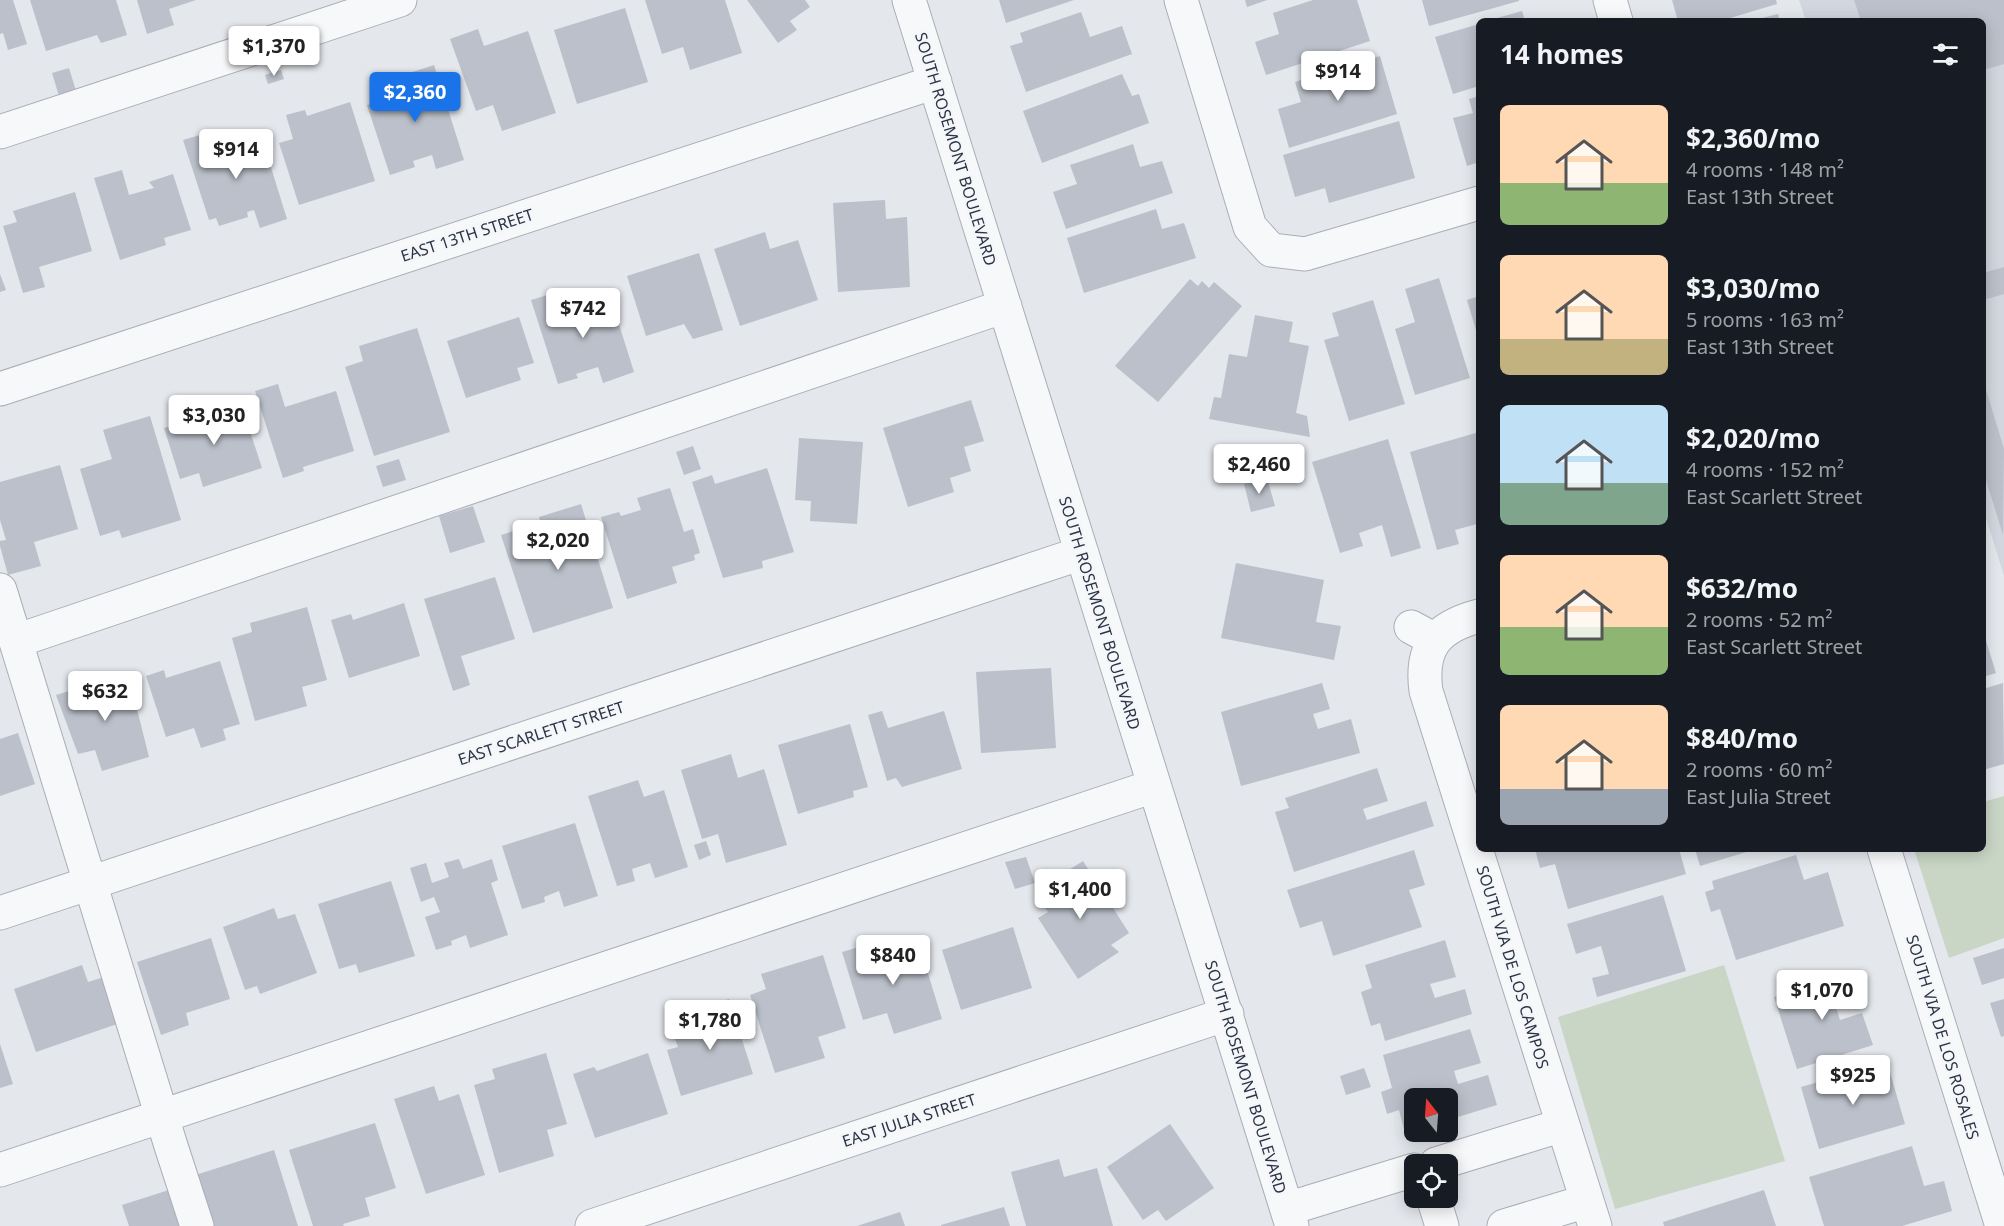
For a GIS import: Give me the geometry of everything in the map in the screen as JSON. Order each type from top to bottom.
[{"type":"street","points":[[0,132],[400,0]]},
{"type":"street","name":"SOUTH ROSEMONT BOULEVARD","points":[[909,0],[1289,1218]]},
{"type":"street","points":[[1181,0],[1250,227],[1271,250],[1305,254],[1476,204]]},
{"type":"street","points":[[1610,0],[1615,18]]},
{"type":"street","name":"EAST 13TH STREET","points":[[0,389],[934,82]]},
{"type":"street","points":[[16,641],[1005,306]]},
{"type":"street","name":"EAST SCARLETT STREET","points":[[0,913],[1082,554]]},
{"type":"street","points":[[0,590],[197,1226]]},
{"type":"street","name":"SOUTH VIA DE LOS CAMPOS","points":[[1476,617],[1423,634],[1426,691],[1476,849]]},
{"type":"street","points":[[0,1170],[1154,786]]},
{"type":"street","name":"SOUTH VIA DE LOS CAMPOS","points":[[1477,852],[1591,1213]]},
{"type":"street","name":"SOUTH VIA DE LOS ROSALES","points":[[1885,852],[2002,1226]]},
{"type":"street","name":"EAST JULIA STREET","points":[[592,1226],[1227,1014]]},
{"type":"street","points":[[1458,1157],[1563,1125]]},
{"type":"street","points":[[1289,1218],[1404,1174]]},
{"type":"street","points":[[1436,1208],[1442,1226]]},
{"type":"street","points":[[1504,1226],[1591,1213]]},
{"type":"shaded area","points":[[1799,0],[2004,0],[2004,576],[1986,518],[1986,18],[1805,18]]},
{"type":"green space","points":[[2004,796],[2004,938],[1949,958],[1915,852],[1986,852],[1986,801]]},
{"type":"green space","points":[[1724,965],[1785,1161],[1615,1209],[1558,1017]]},
{"type":"building","points":[[0,0],[13,0],[27,44],[8,50],[3,33],[0,34]]},
{"type":"building","points":[[30,0],[116,0],[127,35],[101,43],[97,35],[46,51]]},
{"type":"building","points":[[137,0],[196,0],[169,9],[174,25],[147,34]]},
{"type":"building","points":[[645,0],[725,0],[742,53],[690,70],[683,47],[662,54]]},
{"type":"building","points":[[747,0],[805,0],[810,7],[790,21],[797,30],[778,43]]},
{"type":"building","points":[[999,0],[1074,0],[1006,23]]},
{"type":"building","points":[[1245,0],[1267,0],[1247,7]]},
{"type":"building","points":[[1313,0],[1357,0],[1370,41],[1266,75],[1255,42],[1279,34],[1273,13]]},
{"type":"building","points":[[1422,0],[1519,0],[1519,1],[1429,26]]},
{"type":"building","points":[[1672,0],[1776,0],[1777,4],[1730,18],[1677,18]]},
{"type":"building","points":[[1854,0],[2004,0],[2004,64],[1986,69],[1986,18],[1860,18]]},
{"type":"building","points":[[625,8],[648,82],[577,104],[554,30]]},
{"type":"building","points":[[1522,11],[1524,18],[1497,18]]},
{"type":"building","points":[[1081,12],[1090,37],[1122,26],[1132,54],[1026,92],[1010,46],[1023,42],[1020,33]]},
{"type":"building","points":[[1778,14],[1779,18],[1762,18]]},
{"type":"building","points":[[1476,25],[1476,87],[1453,94],[1435,37]]},
{"type":"building","points":[[478,29],[484,46],[528,31],[556,113],[502,131],[493,105],[476,111],[450,39]]},
{"type":"building","points":[[1380,56],[1397,114],[1289,148],[1278,109],[1301,102],[1295,82]]},
{"type":"building","points":[[434,65],[464,160],[436,169],[432,155],[413,161],[415,167],[390,175],[367,105],[391,98],[385,81]]},
{"type":"building","points":[[69,68],[76,91],[59,96],[52,73]]},
{"type":"building","points":[[281,70],[284,79],[268,84],[265,75]]},
{"type":"building","points":[[1122,74],[1132,96],[1139,94],[1149,123],[1042,163],[1023,111]]},
{"type":"building","points":[[1476,97],[1476,163],[1467,166],[1453,118],[1473,113],[1469,99]]},
{"type":"building","points":[[350,102],[375,181],[299,205],[279,143],[293,139],[286,115],[305,110],[307,116]]},
{"type":"building","points":[[1399,121],[1415,178],[1329,203],[1325,188],[1295,197],[1283,155]]},
{"type":"building","points":[[210,132],[218,157],[232,152],[229,142],[260,132],[287,219],[260,228],[254,210],[247,212],[248,217],[219,226],[216,218],[209,220],[183,140]]},
{"type":"building","points":[[1133,144],[1140,167],[1162,161],[1173,193],[1066,229],[1053,192],[1077,184],[1070,165]]},
{"type":"building","points":[[122,170],[129,195],[154,188],[149,182],[173,174],[191,230],[164,238],[166,245],[120,260],[94,178]]},
{"type":"building","points":[[75,192],[92,251],[39,267],[45,287],[23,293],[3,226],[17,222],[13,211]]},
{"type":"building","points":[[885,200],[886,219],[907,217],[910,287],[838,292],[833,203]]},
{"type":"building","points":[[1156,209],[1162,229],[1184,223],[1196,258],[1084,293],[1067,238]]},
{"type":"building","points":[[765,232],[770,249],[798,240],[818,300],[740,326],[714,249]]},
{"type":"building","points":[[699,253],[723,330],[693,339],[684,324],[646,336],[627,276]]},
{"type":"building","points":[[2004,267],[2004,294],[1986,299],[1986,272]]},
{"type":"building","points":[[0,274],[6,290],[0,292]]},
{"type":"building","points":[[1439,278],[1470,378],[1415,395],[1395,329],[1415,322],[1405,289]]},
{"type":"building","points":[[1190,279],[1198,286],[1202,281],[1209,288],[1214,282],[1242,306],[1158,402],[1115,366]]},
{"type":"building","points":[[551,294],[556,313],[610,296],[634,372],[603,383],[598,367],[576,374],[578,378],[558,384],[531,300]]},
{"type":"building","points":[[1476,297],[1476,330],[1467,300]]},
{"type":"building","points":[[1373,300],[1405,404],[1349,421],[1324,340],[1339,336],[1332,313]]},
{"type":"building","points":[[1255,315],[1293,322],[1289,342],[1309,346],[1296,413],[1307,416],[1310,437],[1209,419],[1214,397],[1221,398],[1229,354],[1247,357]]},
{"type":"building","points":[[519,317],[534,363],[517,368],[521,380],[466,398],[447,341]]},
{"type":"building","points":[[417,328],[450,432],[374,456],[345,367],[363,361],[359,346]]},
{"type":"building","points":[[278,384],[285,407],[336,391],[354,451],[303,467],[304,471],[283,478],[255,391]]},
{"type":"building","points":[[1986,390],[2004,449],[2003,535],[1986,480]]},
{"type":"building","points":[[971,400],[984,441],[964,447],[971,471],[950,478],[954,492],[908,507],[883,428]]},
{"type":"building","points":[[241,404],[262,468],[203,487],[199,473],[180,479],[164,428]]},
{"type":"building","points":[[150,416],[181,520],[122,538],[119,530],[100,536],[80,469],[112,459],[103,430]]},
{"type":"building","points":[[1476,433],[1476,524],[1455,530],[1459,544],[1437,550],[1410,452]]},
{"type":"building","points":[[799,438],[863,442],[857,524],[810,521],[811,501],[795,500]]},
{"type":"building","points":[[1388,439],[1421,548],[1391,557],[1382,525],[1359,533],[1363,546],[1340,553],[1312,462]]},
{"type":"building","points":[[693,446],[701,469],[684,475],[676,452]]},
{"type":"building","points":[[399,459],[406,480],[383,487],[376,466]]},
{"type":"building","points":[[60,465],[78,529],[34,542],[41,566],[8,575],[0,546],[0,541],[6,540],[0,520],[0,482]]},
{"type":"building","points":[[767,468],[794,552],[762,561],[763,568],[723,578],[692,482],[712,475],[715,484]]},
{"type":"building","points":[[1267,478],[1275,506],[1251,512],[1244,484]]},
{"type":"building","points":[[670,488],[684,532],[693,529],[700,553],[694,555],[695,560],[672,567],[677,583],[627,599],[601,517],[619,512],[621,516],[641,510],[637,498]]},
{"type":"building","points":[[581,504],[613,608],[533,633],[501,535],[524,528],[529,544],[546,539],[539,517]]},
{"type":"building","points":[[473,506],[485,542],[450,553],[439,516]]},
{"type":"building","points":[[1236,563],[1324,580],[1316,622],[1341,626],[1334,660],[1221,638]]},
{"type":"building","points":[[495,577],[515,639],[461,656],[470,685],[453,691],[424,599]]},
{"type":"building","points":[[404,603],[420,656],[349,678],[331,620],[351,614],[353,620]]},
{"type":"building","points":[[307,607],[327,680],[302,687],[307,706],[255,721],[232,638],[252,632],[250,623]]},
{"type":"building","points":[[1986,641],[1996,673],[1986,676]]},
{"type":"building","points":[[220,661],[240,724],[223,729],[226,740],[201,748],[194,728],[166,737],[146,676],[164,670],[166,678]]},
{"type":"building","points":[[1051,668],[1056,748],[981,753],[976,672]]},
{"type":"building","points":[[128,673],[149,757],[102,771],[95,750],[78,754],[56,695]]},
{"type":"building","points":[[1322,683],[1330,709],[1313,714],[1318,729],[1351,719],[1360,753],[1241,786],[1221,712]]},
{"type":"building","points":[[2003,683],[2004,764],[1986,769],[1986,688]]},
{"type":"building","points":[[882,711],[888,728],[944,711],[962,769],[902,787],[896,778],[887,781],[868,715]]},
{"type":"building","points":[[850,724],[868,787],[853,791],[854,797],[798,814],[778,745]]},
{"type":"building","points":[[18,733],[35,784],[0,796],[0,739]]},
{"type":"building","points":[[731,754],[738,778],[764,769],[787,845],[726,863],[718,834],[702,839],[681,770]]},
{"type":"building","points":[[1377,768],[1388,801],[1363,809],[1367,820],[1426,801],[1434,826],[1294,872],[1275,812],[1289,808],[1285,798]]},
{"type":"building","points":[[638,780],[644,797],[664,790],[688,867],[655,878],[650,863],[632,869],[635,881],[617,886],[588,796]]},
{"type":"building","points":[[575,823],[598,896],[564,907],[559,891],[544,897],[545,902],[522,909],[502,846]]},
{"type":"building","points":[[706,841],[711,855],[699,860],[694,845]]},
{"type":"building","points":[[1414,850],[1425,885],[1409,890],[1422,927],[1333,956],[1322,921],[1300,928],[1287,890]]},
{"type":"building","points":[[1536,852],[1680,852],[1686,874],[1568,909],[1555,864],[1540,868]]},
{"type":"building","points":[[1696,852],[1746,852],[1700,866]]},
{"type":"building","points":[[1796,855],[1804,880],[1828,872],[1844,926],[1736,960],[1720,909],[1711,912],[1705,892],[1714,889],[1712,881]]},
{"type":"building","points":[[1026,857],[1035,883],[1015,889],[1005,862]]},
{"type":"building","points":[[459,859],[463,869],[492,859],[498,880],[491,883],[508,935],[470,948],[466,935],[451,941],[452,945],[436,950],[425,917],[440,912],[434,897],[421,902],[410,868],[426,863],[432,883],[449,877],[444,863]]},
{"type":"building","points":[[1083,861],[1129,933],[1111,945],[1119,952],[1078,979],[1038,918],[1048,912],[1034,892]]},
{"type":"building","points":[[391,881],[415,956],[359,973],[356,964],[339,969],[318,904]]},
{"type":"building","points":[[1663,895],[1686,971],[1597,997],[1592,978],[1609,974],[1601,946],[1576,954],[1567,924]]},
{"type":"building","points":[[274,908],[278,919],[295,914],[317,973],[260,994],[257,986],[245,990],[223,927]]},
{"type":"building","points":[[1013,927],[1032,988],[961,1010],[942,950]]},
{"type":"building","points":[[211,938],[230,999],[186,1013],[189,1025],[161,1035],[137,962]]},
{"type":"building","points":[[1445,940],[1456,977],[1430,984],[1435,998],[1465,989],[1472,1014],[1385,1041],[1380,1023],[1371,1026],[1361,992],[1372,988],[1365,965]]},
{"type":"building","points":[[879,941],[884,958],[898,954],[896,948],[918,941],[942,1019],[894,1034],[887,1013],[863,1020],[842,952]]},
{"type":"building","points":[[2004,948],[2004,978],[1982,985],[1973,958]]},
{"type":"building","points":[[823,955],[846,1028],[818,1037],[825,1058],[775,1073],[750,995],[766,989],[761,974]]},
{"type":"building","points":[[82,965],[88,982],[104,977],[120,1023],[36,1052],[14,989]]},
{"type":"building","points":[[1856,971],[1862,992],[1834,1001],[1840,1020],[1862,1013],[1873,1045],[1797,1069],[1774,997]]},
{"type":"building","points":[[729,999],[753,1074],[681,1096],[667,1050],[678,1047],[674,1036],[703,1027],[697,1009]]},
{"type":"building","points":[[2004,999],[2004,1036],[2001,1037],[1990,1003]]},
{"type":"building","points":[[1470,1029],[1481,1063],[1454,1071],[1458,1084],[1488,1075],[1497,1105],[1458,1117],[1458,1088],[1404,1088],[1404,1129],[1399,1110],[1387,1114],[1381,1092],[1392,1088],[1383,1055]]},
{"type":"building","points":[[0,1044],[13,1084],[0,1088]]},
{"type":"building","points":[[546,1053],[567,1124],[547,1130],[554,1156],[499,1173],[474,1085],[495,1079],[492,1069]]},
{"type":"building","points":[[648,1053],[668,1114],[595,1138],[573,1074],[594,1067],[597,1071]]},
{"type":"building","points":[[1887,1062],[1905,1124],[1819,1149],[1801,1087]]},
{"type":"building","points":[[1364,1068],[1371,1087],[1346,1095],[1340,1076]]},
{"type":"building","points":[[434,1086],[439,1101],[459,1094],[485,1175],[426,1194],[394,1099]]},
{"type":"building","points":[[375,1123],[396,1188],[365,1198],[370,1216],[343,1224],[344,1226],[313,1226],[289,1150]]},
{"type":"building","points":[[1170,1124],[1214,1188],[1166,1221],[1158,1210],[1143,1220],[1107,1167]]},
{"type":"building","points":[[1912,1146],[1924,1186],[1944,1181],[1952,1211],[1902,1226],[1824,1226],[1809,1177]]},
{"type":"building","points":[[274,1150],[298,1226],[201,1226],[186,1178]]},
{"type":"building","points":[[1059,1159],[1064,1177],[1097,1168],[1113,1226],[1026,1226],[1011,1172]]},
{"type":"building","points":[[172,1189],[184,1226],[129,1226],[122,1205]]},
{"type":"building","points":[[1764,1190],[1776,1226],[1664,1226],[1663,1222]]},
{"type":"building","points":[[1004,1207],[1010,1226],[941,1226],[941,1225]]},
{"type":"building","points":[[900,1212],[905,1226],[857,1226]]}]
